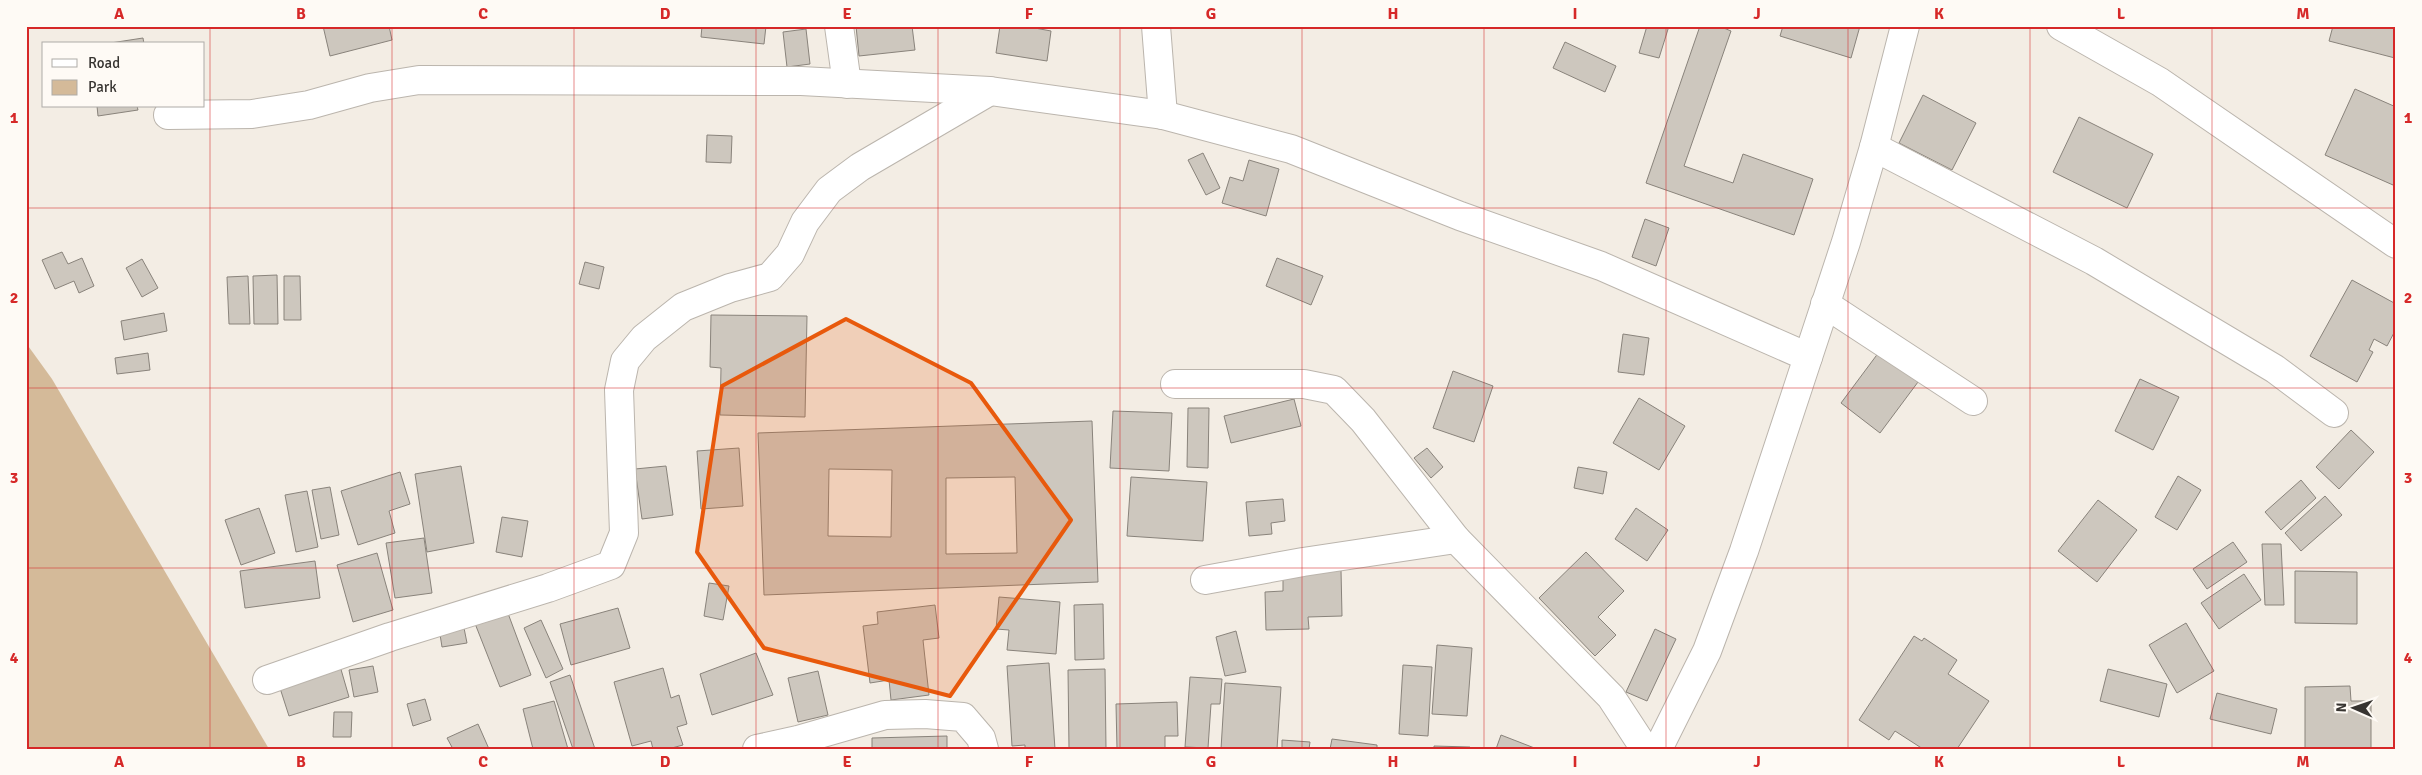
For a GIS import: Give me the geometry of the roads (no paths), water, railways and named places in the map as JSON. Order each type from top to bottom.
[{"type":"street","points":[[839,26],[848,84]]},
{"type":"street","points":[[1156,26],[1163,115]]},
{"type":"street","points":[[1658,749],[1708,651],[1744,551],[1874,147],[1905,26]]},
{"type":"street","points":[[2061,26],[2160,82],[2396,244]]},
{"type":"street","points":[[168,115],[252,114],[309,105],[370,88],[419,80],[801,81],[990,91],[1163,115],[1291,149],[1460,216],[1602,266],[1808,357]]},
{"type":"street","points":[[267,680],[390,637],[548,588],[611,566],[624,533],[619,390],[625,361],[644,338],[683,307],[730,288],[770,277],[790,254],[805,222],[829,190],[860,167],[990,91]]},
{"type":"street","points":[[1874,147],[2094,261],[2275,369],[2334,413]]},
{"type":"street","points":[[1825,304],[1974,401]]},
{"type":"street","points":[[1175,384],[1304,384],[1334,390],[1363,420],[1456,539],[1611,697],[1645,749]]},
{"type":"street","points":[[1205,580],[1303,562],[1456,539]]},
{"type":"street","points":[[757,749],[798,740],[885,715],[925,714],[963,717],[981,738],[984,749]]}]
